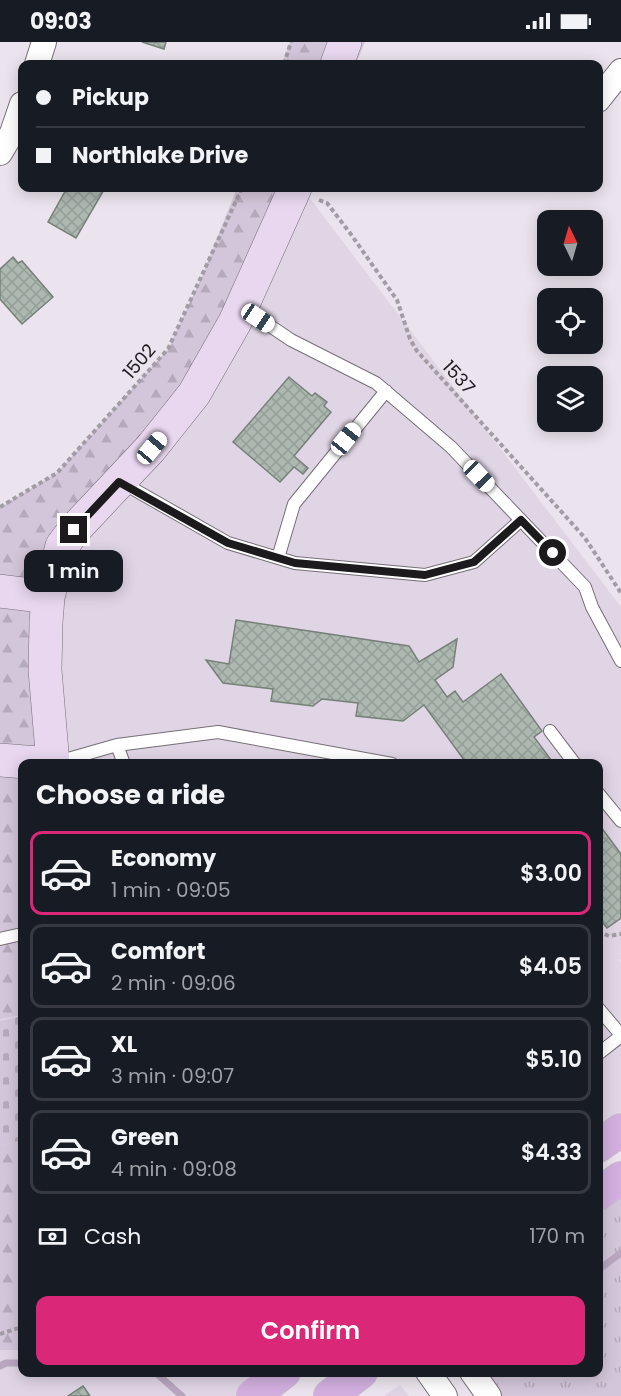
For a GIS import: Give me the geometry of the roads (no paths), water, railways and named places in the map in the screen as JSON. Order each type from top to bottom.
[{"type":"main road","points":[[603,1143],[621,1130]]},
{"type":"main road","points":[[603,1191],[621,1178]]},
{"type":"main road","points":[[253,1396],[278,1377]]},
{"type":"main road","points":[[330,1396],[355,1377]]},
{"type":"street","points":[[37,60],[44,42]]},
{"type":"street","points":[[338,60],[345,42]]},
{"type":"street","points":[[603,94],[621,71]]},
{"type":"street","points":[[0,153],[12,133],[18,116]]},
{"type":"street","points":[[52,759],[45,670],[48,597],[62,546],[74,530],[152,448],[194,394],[242,307],[293,192]]},
{"type":"street","points":[[0,591],[48,597]]},
{"type":"street","points":[[0,760],[18,761]]},
{"type":"street","points":[[432,1377],[445,1396]]},
{"type":"street","points":[[476,1377],[489,1396]]},
{"type":"lane","points":[[242,307],[291,340],[376,383],[451,447],[585,586],[592,608],[621,661]]},
{"type":"lane","points":[[278,558],[294,504],[386,391]]},
{"type":"lane","points":[[119,482],[228,543],[295,563],[425,575],[474,562],[521,520]]},
{"type":"lane","points":[[550,731],[571,759]]},
{"type":"lane","points":[[68,759],[117,744],[218,732],[365,759]]},
{"type":"lane","points":[[117,744],[122,759]]},
{"type":"lane","points":[[603,799],[621,821]]},
{"type":"lane","points":[[0,939],[18,935]]},
{"type":"lane","points":[[603,1014],[621,1036],[603,1050]]},
{"type":"waterway","points":[[603,1266],[621,1253]]},
{"type":"waterway","points":[[0,1366],[6,1363],[18,1363]]},
{"type":"waterway","points":[[161,1377],[182,1396]]}]
